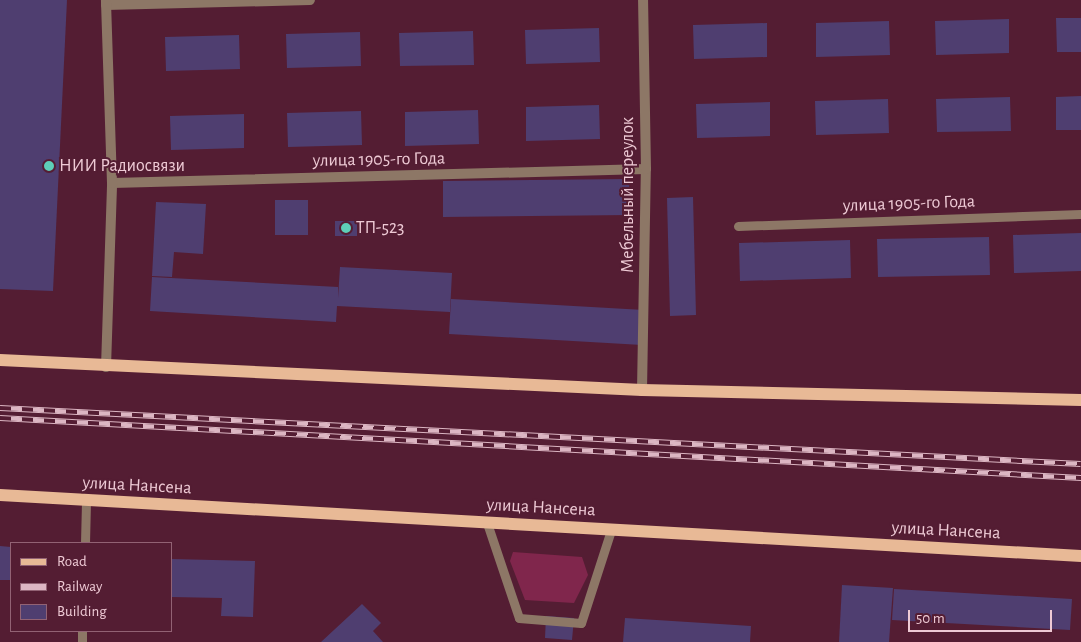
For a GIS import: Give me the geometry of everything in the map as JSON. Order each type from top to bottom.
[{"type":"main road","points":[[0,360],[106,367],[642,390],[1081,400]]},
{"type":"main road","name":"улица Нансена","points":[[0,494],[86,501],[1081,556]]},
{"type":"street","points":[[106,367],[112,182],[106,2],[310,0]]},
{"type":"street","name":"Мебельный переулок","points":[[642,390],[646,170],[643,0]]},
{"type":"street","name":"улица 1905-го Года","points":[[112,182],[646,170]]},
{"type":"lane","name":"улица 1905-го Года","points":[[738,226],[1081,214]]},
{"type":"lane","points":[[85,542],[86,501]]},
{"type":"lane","points":[[487,523],[519,618],[582,623],[611,530]]},
{"type":"shaded area","points":[[513,552],[582,557],[588,575],[574,603],[525,600],[510,561]]},
{"type":"building","points":[[0,0],[67,0],[53,291],[0,289]]},
{"type":"building","points":[[1056,18],[1081,18],[1081,52],[1057,52]]},
{"type":"building","points":[[1009,19],[1009,53],[936,55],[935,21]]},
{"type":"building","points":[[889,21],[890,55],[816,57],[816,23]]},
{"type":"building","points":[[767,23],[767,57],[694,59],[693,25]]},
{"type":"building","points":[[599,28],[600,62],[526,64],[525,30]]},
{"type":"building","points":[[473,31],[474,65],[400,66],[399,33]]},
{"type":"building","points":[[360,32],[361,66],[287,68],[286,34]]},
{"type":"building","points":[[239,35],[240,69],[166,71],[165,37]]},
{"type":"building","points":[[1081,96],[1081,130],[1056,130],[1056,97]]},
{"type":"building","points":[[1010,97],[1011,131],[937,132],[936,99]]},
{"type":"building","points":[[888,99],[889,133],[816,135],[815,101]]},
{"type":"building","points":[[770,102],[770,136],[697,138],[696,104]]},
{"type":"building","points":[[599,105],[600,139],[526,141],[526,107]]},
{"type":"building","points":[[478,110],[479,144],[405,146],[405,112]]},
{"type":"building","points":[[361,111],[362,145],[288,147],[287,113]]},
{"type":"building","points":[[244,114],[244,148],[171,150],[170,116]]},
{"type":"building","points":[[629,179],[630,215],[443,217],[443,181]]},
{"type":"building","points":[[693,197],[696,315],[670,316],[667,198]]},
{"type":"building","points":[[275,200],[308,200],[308,235],[275,235]]},
{"type":"building","points":[[156,202],[206,204],[203,254],[174,252],[172,277],[152,276]]},
{"type":"building","name":"ТП-523","points":[[335,221],[357,221],[357,236],[335,236]]},
{"type":"building","points":[[1081,233],[1081,271],[1014,273],[1013,235]]},
{"type":"building","points":[[989,237],[990,275],[878,277],[877,239]]},
{"type":"building","points":[[850,240],[851,278],[740,281],[739,243]]},
{"type":"building","points":[[340,267],[452,273],[450,312],[337,306],[336,322],[150,311],[152,277],[338,287],[338,298]]},
{"type":"building","points":[[451,299],[644,310],[642,345],[449,334]]},
{"type":"building","points":[[0,546],[10,547],[10,580],[0,580]]},
{"type":"building","points":[[172,559],[255,561],[253,617],[221,616],[222,598],[172,597]]},
{"type":"building","points":[[842,585],[893,588],[889,642],[839,642]]},
{"type":"building","points":[[894,589],[1072,599],[1070,630],[892,620]]},
{"type":"building","points":[[362,604],[381,623],[373,631],[383,642],[321,642]]},
{"type":"building","points":[[546,616],[574,618],[572,640],[545,638]]},
{"type":"building","points":[[625,618],[751,626],[750,642],[623,642]]},
{"type":"railway","points":[[0,408],[1081,464]]},
{"type":"railway","points":[[0,418],[1081,478]]},
{"type":"place","name":"НИИ Радиосвязи","points":[[49,166]]},
{"type":"place","name":"ТП-523","points":[[346,228]]}]
